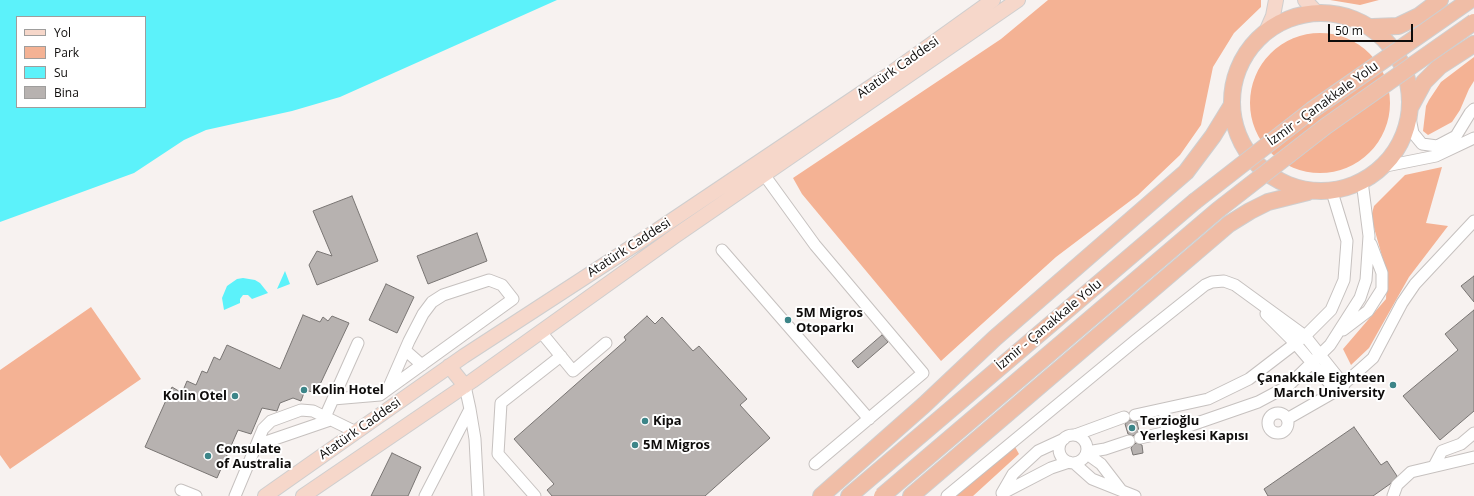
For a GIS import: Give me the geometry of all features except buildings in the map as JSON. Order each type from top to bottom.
[{"type":"highway","points":[[1373,27],[1398,26],[1419,16],[1440,0]]},
{"type":"highway","name":"İzmir - Çanakkale Yolu","points":[[849,496],[1194,202],[1312,110],[1470,0]]},
{"type":"highway","points":[[1309,192],[1290,186],[1267,173],[1248,154],[1236,131],[1232,105],[1235,77],[1247,52],[1266,32],[1290,19],[1317,13],[1335,14],[1355,19],[1373,27],[1396,53],[1408,78],[1410,112]]},
{"type":"highway","name":"İzmir - Çanakkale Yolu","points":[[882,496],[1218,210],[1326,126],[1474,22]]},
{"type":"highway","points":[[911,496],[1229,224],[1268,202],[1309,192],[1332,192],[1347,188],[1362,181],[1386,166],[1403,139],[1410,112],[1424,82],[1440,66],[1474,44]]},
{"type":"highway","points":[[821,496],[924,405],[995,338],[1186,172],[1213,136],[1232,105]]},
{"type":"main road","name":"Atatürk Caddesi","points":[[265,496],[449,366],[887,76],[993,0]]},
{"type":"main road","name":"Atatürk Caddesi","points":[[304,496],[465,386],[675,236],[765,176],[1018,0]]},
{"type":"main road","points":[[1266,32],[1273,16],[1276,0]]},
{"type":"main road","points":[[1305,0],[1317,13]]},
{"type":"main road","points":[[756,164],[765,176]]},
{"type":"main road","points":[[449,366],[465,386]]},
{"type":"main road","points":[[356,432],[372,449]]},
{"type":"street","points":[[1410,112],[1413,133],[1422,144],[1437,146],[1456,136],[1474,109]]},
{"type":"street","points":[[1386,166],[1436,156],[1474,138]]},
{"type":"street","points":[[765,176],[815,245],[923,373],[815,464]]},
{"type":"street","points":[[1087,453],[1167,432],[1258,402],[1288,386],[1316,360],[1338,334],[1360,298],[1366,280],[1369,239],[1362,181]]},
{"type":"street","points":[[1001,495],[1013,474],[1038,451],[1116,418],[1164,410],[1208,399],[1249,378],[1305,336],[1332,310],[1344,280],[1347,241],[1332,192]]},
{"type":"street","points":[[1287,419],[1340,388],[1373,358],[1402,303],[1415,284],[1474,221]]},
{"type":"street","points":[[1338,334],[1368,311],[1382,289],[1382,273],[1369,239]]},
{"type":"street","points":[[722,250],[869,419]]},
{"type":"street","points":[[333,399],[380,395],[513,300],[502,285],[489,280],[438,298],[423,314],[388,389]]},
{"type":"street","points":[[947,496],[1130,344],[1205,285],[1212,282],[1224,281],[1240,288],[1305,336],[1316,360]]},
{"type":"street","points":[[1240,288],[1295,343],[1316,360],[1340,388]]},
{"type":"street","points":[[541,332],[573,371],[606,343]]},
{"type":"street","points":[[328,418],[333,399],[358,343]]},
{"type":"street","points":[[405,350],[422,365]]},
{"type":"street","points":[[535,496],[498,454],[501,403],[561,356]]},
{"type":"street","points":[[465,386],[475,439],[478,496]]},
{"type":"street","points":[[425,496],[470,408]]},
{"type":"street","points":[[235,496],[264,429],[271,421],[301,410],[313,411],[356,432]]},
{"type":"street","points":[[1164,410],[1167,432]]},
{"type":"street","points":[[257,445],[328,418]]},
{"type":"street","points":[[1434,466],[1442,451],[1462,444],[1474,433]]},
{"type":"street","points":[[1001,495],[1051,468],[1082,460],[1087,453],[1086,443],[1079,436],[1075,435]]},
{"type":"street","points":[[1064,439],[1060,447],[1062,457],[1092,479],[1135,496]]},
{"type":"street","points":[[1087,453],[1101,464],[1123,492]]},
{"type":"street","points":[[1393,496],[1396,485],[1406,475],[1417,469],[1474,457]]},
{"type":"street","points":[[181,490],[196,496]]},
{"type":"green space","points":[[1048,0],[1261,0],[1261,7],[1234,33],[1213,67],[1201,125],[1180,155],[1138,195],[1056,257],[941,361],[802,194],[793,178],[1001,39]]},
{"type":"green space","points":[[1330,0],[1379,0],[1360,5]]},
{"type":"green space","points":[[1327,33],[1347,38],[1370,53],[1385,76],[1389,89],[1389,117],[1385,130],[1370,153],[1347,168],[1334,172],[1313,173],[1293,168],[1270,153],[1255,130],[1251,117],[1250,96],[1255,76],[1270,53],[1293,38],[1306,34]]},
{"type":"green space","points":[[1474,57],[1474,81],[1460,110],[1452,122],[1428,135],[1423,131],[1426,106],[1429,100],[1441,82]]},
{"type":"green space","points":[[1442,167],[1426,223],[1448,226],[1409,277],[1369,348],[1351,365],[1343,349],[1386,299],[1387,274],[1371,217],[1374,206],[1405,175]]},
{"type":"green space","points":[[91,307],[141,379],[10,469],[0,455],[0,370]]},
{"type":"green space","points":[[1014,445],[1019,454],[973,496],[952,496]]},
{"type":"water","points":[[0,0],[557,0],[340,97],[292,111],[206,130],[184,140],[134,173],[0,222]]},
{"type":"water","points":[[285,271],[290,284],[277,289]]},
{"type":"water","points":[[243,278],[255,280],[260,283],[268,293],[252,299],[248,295],[243,295],[240,299],[240,303],[224,310],[222,298],[227,286],[237,279]]},
{"type":"place","name":"5M Migros Otoparkı","points":[[788,320]]},
{"type":"place","name":"Çanakkale Eighteen March University","points":[[1393,385]]},
{"type":"place","name":"Kolin Hotel","points":[[304,390]]},
{"type":"place","name":"Kolin Otel","points":[[235,396]]},
{"type":"place","name":"Kipa","points":[[645,421]]},
{"type":"place","name":"Terzioğlu Yerleşkesi Kapısı","points":[[1132,428]]},
{"type":"place","name":"5M Migros","points":[[635,445]]},
{"type":"place","name":"Consulate of Australia","points":[[208,456]]}]
